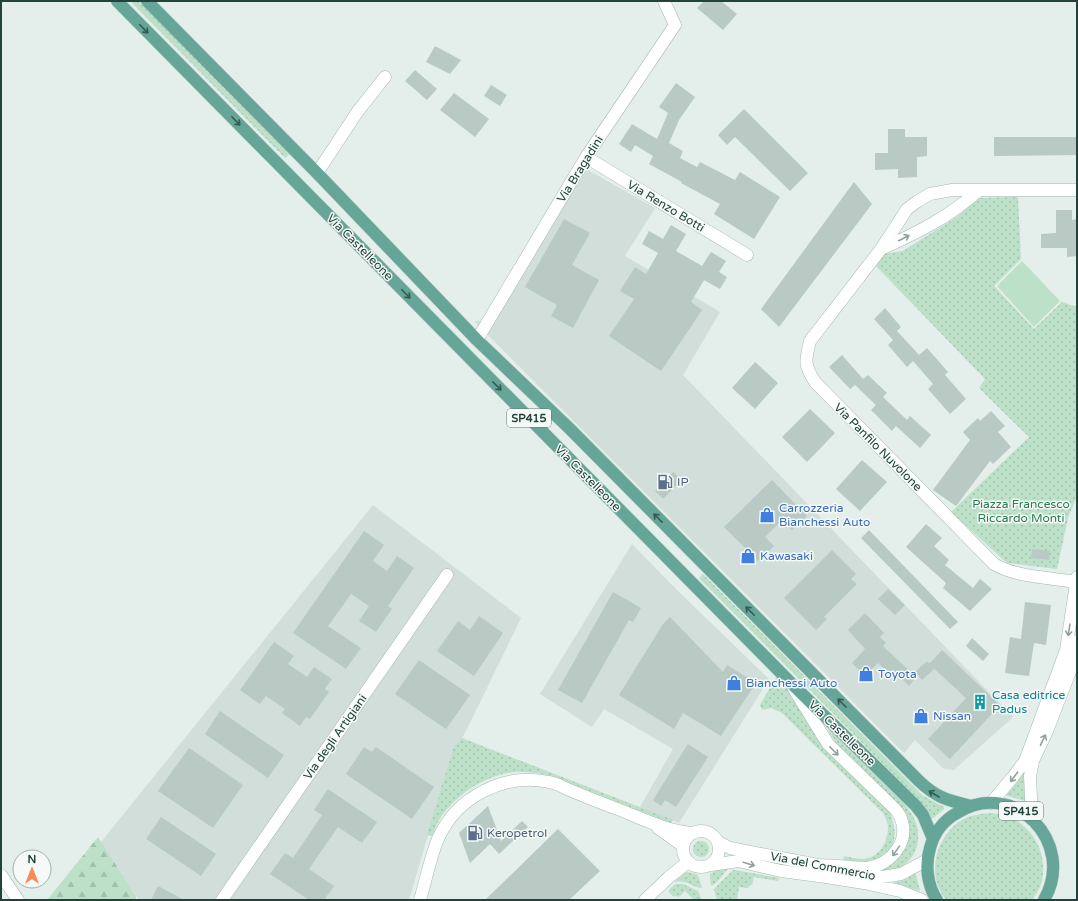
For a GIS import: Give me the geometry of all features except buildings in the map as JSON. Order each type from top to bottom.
[{"type":"main road","name":"Via Castelleone","points":[[117,1],[790,683],[916,806],[923,815],[933,839]]},
{"type":"main road","name":"Via Castelleone","points":[[147,1],[318,173],[477,340],[570,429],[930,792],[947,800],[971,806]]},
{"type":"main road","name":"SP415","points":[[937,900],[928,879],[927,860],[933,839],[945,822],[961,810],[971,806],[991,803],[1006,805],[1020,810],[1032,818],[1043,830],[1050,845],[1054,861],[1053,878],[1044,900]]},
{"type":"main road","name":"SP415","points":[[1050,886],[1053,900]]},
{"type":"street","name":"Via Bragadini","points":[[477,340],[586,157],[675,25],[664,1]]},
{"type":"street","points":[[318,173],[358,112],[385,77]]},
{"type":"street","name":"Via Renzo Botti","points":[[586,157],[747,255]]},
{"type":"street","points":[[952,190],[957,198],[954,211]]},
{"type":"street","name":"Via Panfilo Nuvolone","points":[[1077,190],[952,190],[930,194],[918,201],[908,209],[881,249],[810,341],[806,357],[807,371],[815,382],[994,564],[1013,572],[1077,580]]},
{"type":"street","name":"Via Panfilo Nuvolone","points":[[881,249],[903,239],[954,211],[979,190]]},
{"type":"street","name":"Via degli Artigiani","points":[[222,900],[447,575]]},
{"type":"street","points":[[991,803],[1014,777],[1025,761],[1066,650],[1077,580]]},
{"type":"street","points":[[1032,818],[1030,776],[1033,761],[1048,731],[1071,669],[1077,641]]},
{"type":"street","points":[[790,683],[828,744],[892,806],[900,815],[903,827],[902,839],[898,850],[889,859],[878,865],[866,868],[814,865]]},
{"type":"street","points":[[420,900],[431,858],[439,838],[448,822],[460,808],[473,797],[498,785],[514,780],[550,782],[651,822],[683,832],[692,833],[704,831],[710,833],[715,837],[720,848],[719,855],[711,865]]},
{"type":"street","points":[[651,822],[685,855],[693,866],[699,868],[738,861],[781,871],[864,883],[900,891],[922,900]]},
{"type":"street","points":[[645,900],[669,877],[685,855],[688,836],[692,833]]},
{"type":"street","name":"Via del Commercio","points":[[718,842],[730,848],[882,877],[901,874],[927,860]]},
{"type":"street","points":[[1,875],[18,900]]},
{"type":"shaded area","points":[[579,165],[655,208],[625,256],[720,312],[683,375],[1013,717],[954,770],[944,769],[915,740],[904,753],[474,321],[481,321]]},
{"type":"shaded area","points":[[373,505],[521,618],[468,727],[462,738],[454,746],[409,900],[139,900],[101,842]]},
{"type":"shaded area","points":[[632,544],[769,679],[679,823],[640,807],[673,749],[604,709],[592,727],[540,694]]},
{"type":"green space","points":[[130,1],[138,1],[290,154],[285,158]]},
{"type":"green space","name":"Piazza Francesco Riccardo Monti","points":[[1018,197],[1021,259],[994,286],[1034,329],[1062,302],[1077,307],[1077,496],[1068,518],[1057,569],[1007,563],[951,512],[1029,437],[979,388],[985,379],[875,265],[884,254],[903,251],[955,218],[979,198]]},
{"type":"green space","points":[[1022,261],[1060,301],[1034,327],[997,286]]},
{"type":"green space","points":[[703,574],[922,795],[944,807],[944,809],[931,820],[917,798],[699,578]]},
{"type":"green space","points":[[777,676],[790,688],[888,810],[894,829],[893,843],[891,849],[880,858],[868,863],[843,861],[844,856],[863,859],[874,856],[882,848],[886,839],[888,833],[887,822],[883,813],[782,713],[771,708],[762,710],[760,705]]},
{"type":"green space","points":[[830,729],[897,795],[915,819],[918,833],[917,847],[910,860],[898,869],[889,872],[879,870],[887,867],[897,858],[902,848],[906,827],[835,741],[828,730]]},
{"type":"green space","points":[[462,738],[673,820],[671,823],[548,775],[513,772],[492,777],[464,793],[455,800],[441,817],[432,836],[427,835],[454,746]]},
{"type":"green space","points":[[1026,767],[1025,801],[1005,795]]},
{"type":"green space","points":[[992,813],[1010,817],[1019,822],[1034,837],[1042,856],[1043,866],[1043,876],[1039,889],[1032,900],[946,900],[939,888],[935,869],[941,843],[952,828],[959,822],[974,815]]},
{"type":"green space","points":[[98,837],[136,896],[136,900],[47,900]]},
{"type":"green space","points":[[701,841],[707,843],[709,849],[707,855],[701,857],[695,855],[693,849],[695,843]]},
{"type":"green space","points":[[732,866],[736,867],[727,870],[717,882],[711,886],[710,874],[719,869]]},
{"type":"green space","points":[[733,870],[779,878],[778,881],[754,877],[752,885],[748,888],[739,887],[737,900],[717,900],[714,889]]},
{"type":"green space","points":[[686,872],[697,874],[702,888],[686,882],[674,882]]},
{"type":"green space","points":[[914,874],[916,875],[920,891],[894,883],[907,879]]},
{"type":"green space","points":[[675,884],[683,884],[698,891],[702,900],[694,900],[685,891],[679,897],[674,897],[668,891]]},
{"type":"place","name":"IP","points":[[665,482]]},
{"type":"place","name":"Carrozzeria Bianchessi Auto","points":[[767,515]]},
{"type":"place","name":"Kawasaki","points":[[748,556]]},
{"type":"place","name":"Toyota","points":[[866,674]]},
{"type":"place","name":"Bianchessi Auto","points":[[734,683]]},
{"type":"place","name":"Casa editrice Padus","points":[[980,702]]},
{"type":"place","name":"Nissan","points":[[921,716]]},
{"type":"place","name":"Keropetrol","points":[[475,833]]}]
